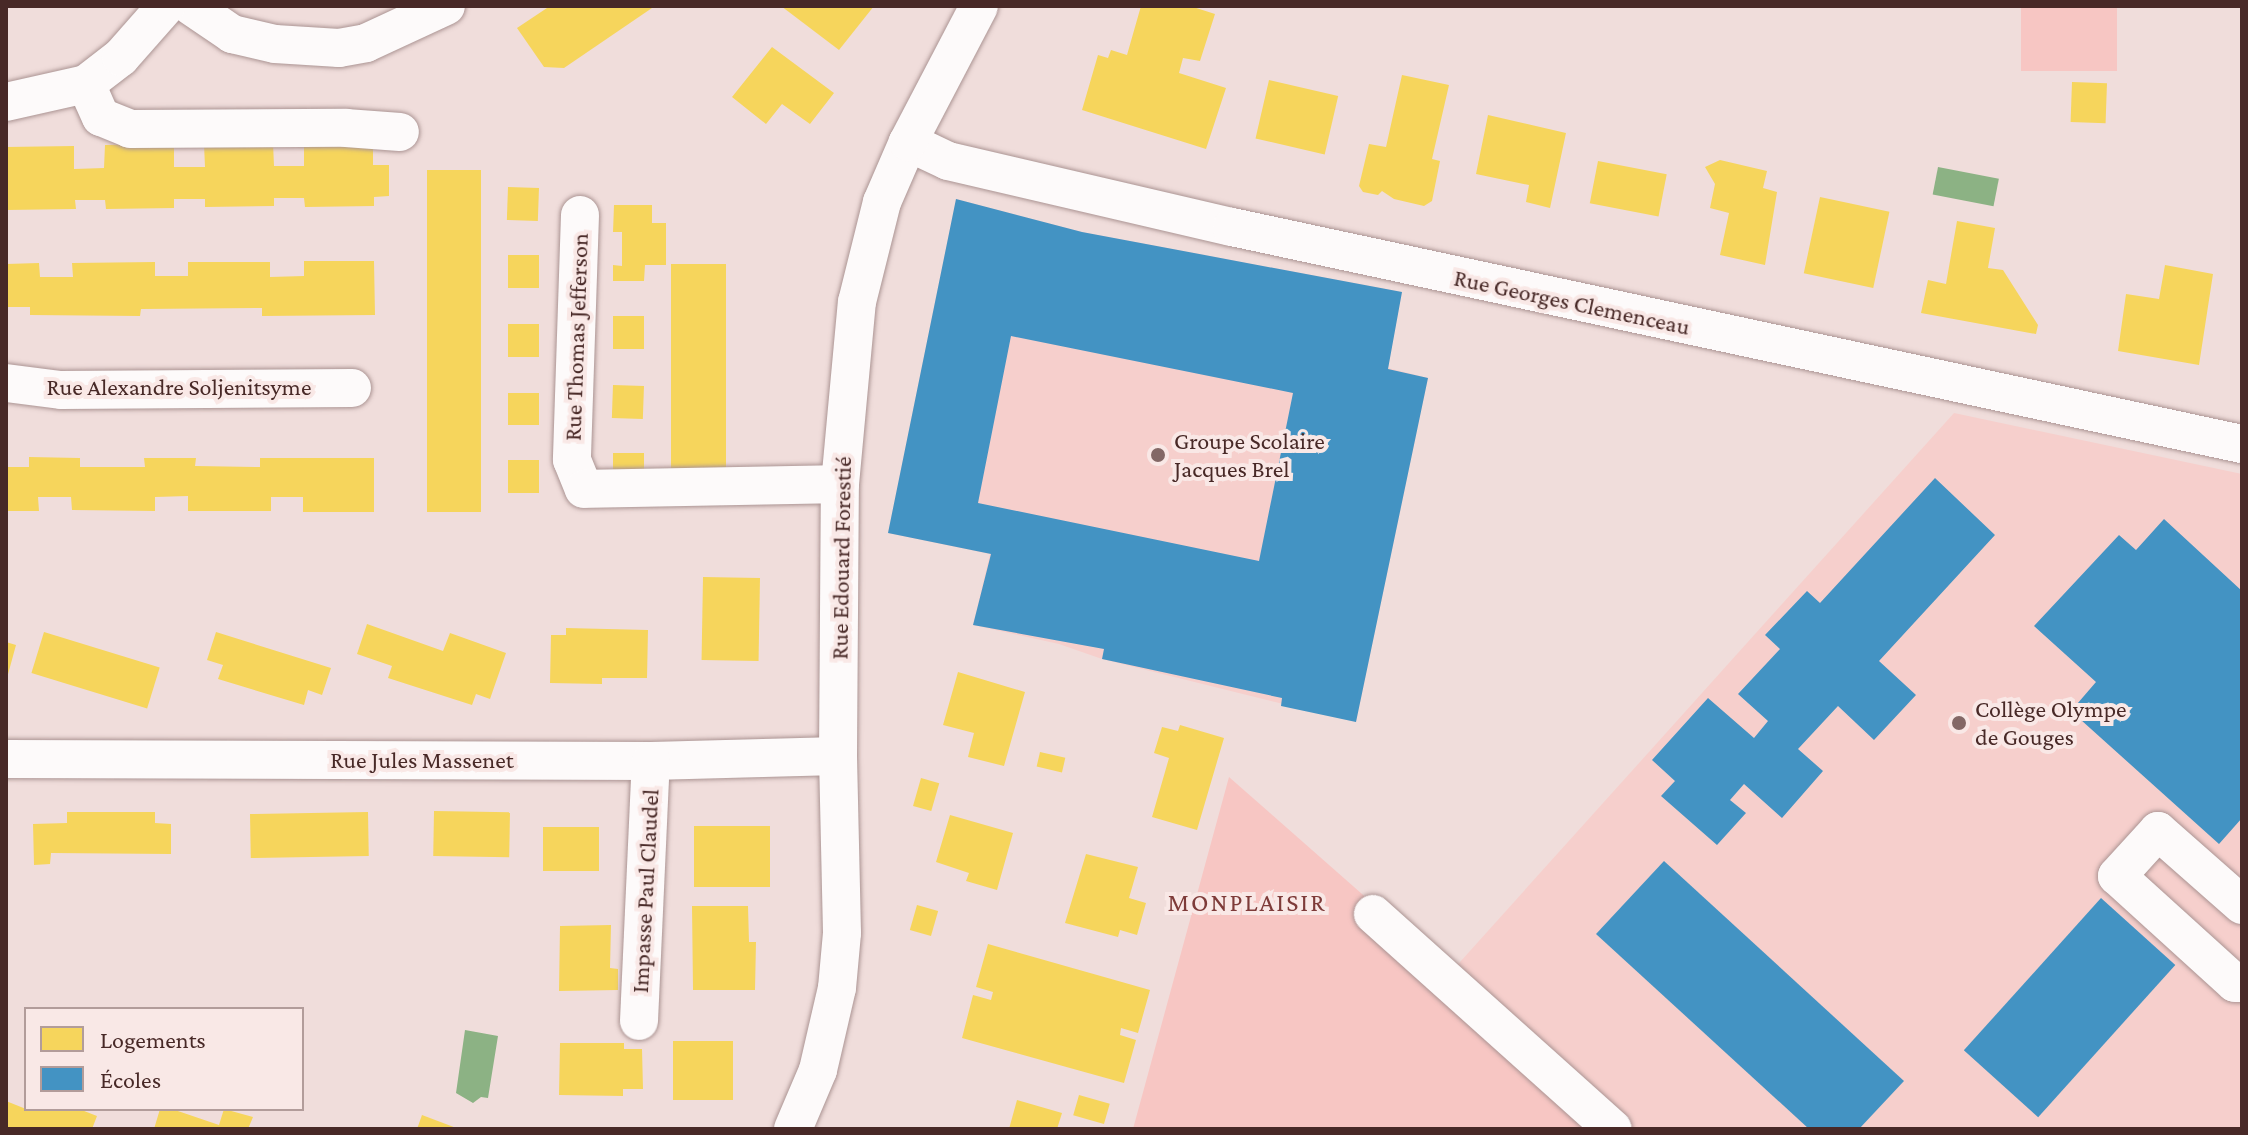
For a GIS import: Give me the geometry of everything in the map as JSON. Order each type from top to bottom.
[{"type":"street","points":[[6,102],[86,84],[121,57],[166,6]]},
{"type":"street","points":[[191,6],[232,34],[275,44],[339,48],[366,43],[446,6]]},
{"type":"street","name":"Rue Edouard Forestié","points":[[793,1129],[818,1070],[837,988],[842,933],[838,756],[840,484],[857,302],[882,202],[908,142],[979,6]]},
{"type":"street","points":[[86,84],[101,117],[130,129],[346,128],[400,132]]},
{"type":"street","name":"Rue Georges Clemenceau","points":[[908,142],[948,161],[1232,227],[2242,444]]},
{"type":"street","name":"Rue Thomas Jefferson","points":[[580,215],[572,460],[584,489],[840,484]]},
{"type":"street","name":"Rue Alexandre Soljenitsyme","points":[[6,383],[61,390],[352,388]]},
{"type":"street","name":"Rue Jules Massenet","points":[[6,759],[651,761],[838,756]]},
{"type":"street","name":"Impasse Paul Claudel","points":[[639,1021],[651,761]]},
{"type":"street","points":[[2242,905],[2158,831],[2117,876],[2235,983],[2242,983]]},
{"type":"street","points":[[1373,914],[1613,1129]]},
{"type":"shaded area","points":[[2021,6],[2117,6],[2117,71],[2021,71]]},
{"type":"shaded area","points":[[1938,167],[1999,179],[1994,206],[1933,194]]},
{"type":"shaded area","name":"Groupe Scolaire Jacques Brel","points":[[956,199],[1082,232],[1402,292],[1388,368],[1428,378],[1356,722],[1102,659],[1059,644],[973,625],[990,554],[888,533]]},
{"type":"shaded area","name":"Collège Olympe de Gouges","points":[[1954,413],[2242,474],[2242,1129],[1629,1129],[1451,972]]},
{"type":"shaded area","points":[[1229,777],[1629,1129],[1133,1129]]},
{"type":"shaded area","points":[[465,1030],[498,1036],[488,1098],[481,1097],[473,1103],[456,1093]]},
{"type":"building: Logements","points":[[550,6],[652,8],[564,68],[544,67],[517,28]]},
{"type":"building: Logements","points":[[781,6],[874,6],[839,50]]},
{"type":"building: Logements","points":[[1141,6],[1190,6],[1215,14],[1200,61],[1183,58],[1179,73],[1226,88],[1206,149],[1082,110],[1098,55],[1108,58],[1111,50],[1127,55]]},
{"type":"building: Logements","points":[[772,47],[834,93],[810,124],[782,104],[766,124],[732,97]]},
{"type":"building: Logements","points":[[1402,75],[1449,85],[1432,159],[1440,161],[1432,201],[1424,206],[1394,199],[1382,191],[1378,195],[1363,192],[1359,186],[1369,144],[1386,147]]},
{"type":"building: Logements","points":[[1269,80],[1338,96],[1325,154],[1256,138]]},
{"type":"building: Logements","points":[[2072,82],[2107,83],[2106,123],[2071,122]]},
{"type":"building: Logements","points":[[1488,115],[1566,133],[1550,208],[1526,202],[1529,185],[1476,174]]},
{"type":"building: Logements","points":[[373,142],[373,165],[389,165],[389,196],[374,197],[374,206],[305,207],[304,198],[274,198],[274,206],[205,207],[205,199],[174,199],[174,208],[106,209],[105,200],[75,200],[76,209],[6,210],[6,147],[74,146],[74,169],[104,168],[105,145],[174,144],[174,167],[205,167],[204,144],[273,143],[274,166],[304,166],[304,143]]},
{"type":"building: Logements","points":[[1720,160],[1767,171],[1763,188],[1777,192],[1765,265],[1720,255],[1729,213],[1710,208],[1715,184],[1705,167]]},
{"type":"building: Logements","points":[[1598,161],[1667,174],[1659,217],[1590,203]]},
{"type":"building: Logements","points":[[427,170],[481,170],[481,512],[427,512]]},
{"type":"building: Logements","points":[[508,187],[539,188],[538,221],[507,220]]},
{"type":"building: Logements","points":[[1820,197],[1889,212],[1873,288],[1804,273]]},
{"type":"building: Logements","points":[[614,205],[652,205],[652,223],[666,223],[666,265],[645,265],[644,281],[613,281],[613,265],[622,266],[622,232],[613,232]]},
{"type":"building: Logements","points":[[1957,221],[1995,228],[1988,268],[2003,270],[2038,325],[2036,334],[1921,313],[1928,280],[1946,284]]},
{"type":"building: Logements","points":[[508,255],[539,255],[539,288],[508,288]]},
{"type":"building: Logements","points":[[304,261],[374,261],[375,315],[262,316],[262,308],[141,309],[140,316],[30,315],[30,307],[6,307],[6,264],[39,263],[40,277],[73,277],[72,263],[155,262],[155,276],[188,276],[188,262],[270,262],[270,277],[304,276]]},
{"type":"building: Logements","points":[[671,264],[726,264],[726,470],[671,470]]},
{"type":"building: Logements","points":[[2165,265],[2213,274],[2199,365],[2118,351],[2126,294],[2159,299]]},
{"type":"building: Logements","points":[[613,316],[644,316],[644,349],[613,349]]},
{"type":"building: Logements","points":[[508,324],[539,324],[539,357],[508,357]]},
{"type":"building: Logements","points":[[613,385],[644,386],[643,419],[612,418]]},
{"type":"building: Logements","points":[[508,393],[539,393],[539,425],[508,425]]},
{"type":"building: Logements","points":[[613,453],[644,453],[644,471],[613,471]]},
{"type":"building: Logements","points":[[29,457],[80,458],[80,467],[145,467],[144,458],[196,458],[195,466],[260,467],[260,458],[374,458],[374,512],[303,512],[303,497],[271,497],[271,511],[188,511],[188,496],[155,497],[155,511],[72,510],[71,497],[38,497],[39,511],[6,511],[6,467],[29,467]]},
{"type":"building: Logements","points":[[508,460],[539,460],[539,493],[508,493]]},
{"type":"building: Logements","points":[[703,577],[760,578],[759,661],[702,660]]},
{"type":"building: Logements","points":[[367,624],[443,651],[450,633],[506,653],[490,699],[476,694],[472,705],[388,678],[392,666],[357,654]]},
{"type":"building: Logements","points":[[566,628],[648,630],[647,678],[602,678],[602,684],[550,683],[551,635],[566,635]]},
{"type":"building: Logements","points":[[44,632],[160,667],[147,708],[31,673]]},
{"type":"building: Logements","points":[[216,632],[331,668],[322,695],[308,690],[304,705],[218,679],[223,665],[207,660]]},
{"type":"building: Logements","points":[[6,642],[16,645],[7,678],[6,678]]},
{"type":"building: Logements","points":[[958,672],[1025,692],[1004,766],[968,757],[974,733],[943,725]]},
{"type":"building: Logements","points":[[1180,725],[1224,738],[1197,830],[1152,817],[1169,758],[1154,753],[1162,727],[1178,731]]},
{"type":"building: Logements","points":[[1040,752],[1065,758],[1062,772],[1037,767]]},
{"type":"building: Logements","points":[[921,778],[939,783],[931,811],[913,806]]},
{"type":"building: Logements","points":[[434,811],[510,812],[509,857],[433,856]]},
{"type":"building: Logements","points":[[67,812],[155,812],[155,823],[171,824],[171,854],[51,853],[50,864],[34,865],[33,824],[67,823]]},
{"type":"building: Logements","points":[[368,812],[369,856],[251,858],[250,814]]},
{"type":"building: Logements","points":[[950,815],[1013,833],[997,890],[966,881],[969,873],[936,862]]},
{"type":"building: Logements","points":[[694,826],[770,826],[770,887],[694,887]]},
{"type":"building: Logements","points":[[543,827],[599,827],[599,871],[543,871]]},
{"type":"building: Logements","points":[[1086,854],[1138,867],[1129,898],[1146,903],[1137,935],[1120,930],[1118,937],[1065,923]]},
{"type":"building: Logements","points":[[917,905],[938,911],[931,936],[910,930]]},
{"type":"building: Logements","points":[[692,906],[748,906],[749,942],[756,942],[755,990],[693,990]]},
{"type":"building: Logements","points":[[611,925],[610,968],[618,969],[618,990],[559,991],[560,926]]},
{"type":"building: Logements","points":[[988,944],[1150,990],[1138,1033],[1121,1028],[1120,1035],[1136,1040],[1124,1083],[962,1038],[973,995],[991,1000],[993,992],[976,987]]},
{"type":"building: Logements","points":[[673,1041],[733,1041],[733,1100],[673,1100]]},
{"type":"building: Logements","points":[[560,1043],[624,1043],[624,1049],[642,1049],[643,1089],[623,1089],[623,1096],[559,1095]]},
{"type":"building: Logements","points":[[1079,1095],[1110,1104],[1104,1124],[1073,1115]]},
{"type":"building: Logements","points":[[1017,1100],[1062,1113],[1057,1129],[1009,1129]]},
{"type":"building: Logements","points":[[6,1101],[24,1108],[24,1111],[84,1111],[97,1116],[92,1129],[6,1129]]},
{"type":"building: Logements","points":[[159,1111],[178,1111],[219,1125],[223,1111],[253,1117],[248,1129],[154,1129]]},
{"type":"building: Logements","points":[[422,1115],[459,1129],[417,1129]]},
{"type":"building: Écoles","name":"Groupe Scolaire Jacques Brel","points":[[956,199],[1082,232],[1402,292],[1388,369],[1428,378],[1356,722],[1281,706],[1282,698],[1102,659],[1104,649],[973,625],[991,554],[888,533]],"holes":[[[1011,336],[1293,393],[1259,561],[978,503]]]},
{"type":"building: Écoles","points":[[1935,478],[1995,535],[1879,661],[1916,695],[1874,740],[1838,706],[1798,749],[1823,771],[1782,818],[1744,784],[1730,800],[1746,813],[1717,845],[1661,796],[1675,781],[1652,760],[1708,698],[1754,738],[1768,721],[1738,694],[1780,649],[1765,635],[1807,591],[1820,603]]},
{"type":"building: Écoles","points":[[2164,519],[2242,591],[2242,818],[2219,844],[2071,711],[2096,682],[2034,626],[2119,535],[2136,550]]},
{"type":"building: Écoles","points":[[1664,861],[1904,1081],[1859,1129],[1809,1129],[1596,934]]},
{"type":"building: Écoles","points":[[2101,898],[2175,965],[2038,1117],[1964,1050]]},
{"type":"place","name":"Groupe Scolaire Jacques Brel","points":[[1158,455]]},
{"type":"place","name":"Collège Olympe de Gouges","points":[[1959,723]]},
{"type":"district","name":"MONPLAISIR","points":[[1247,903]]}]
